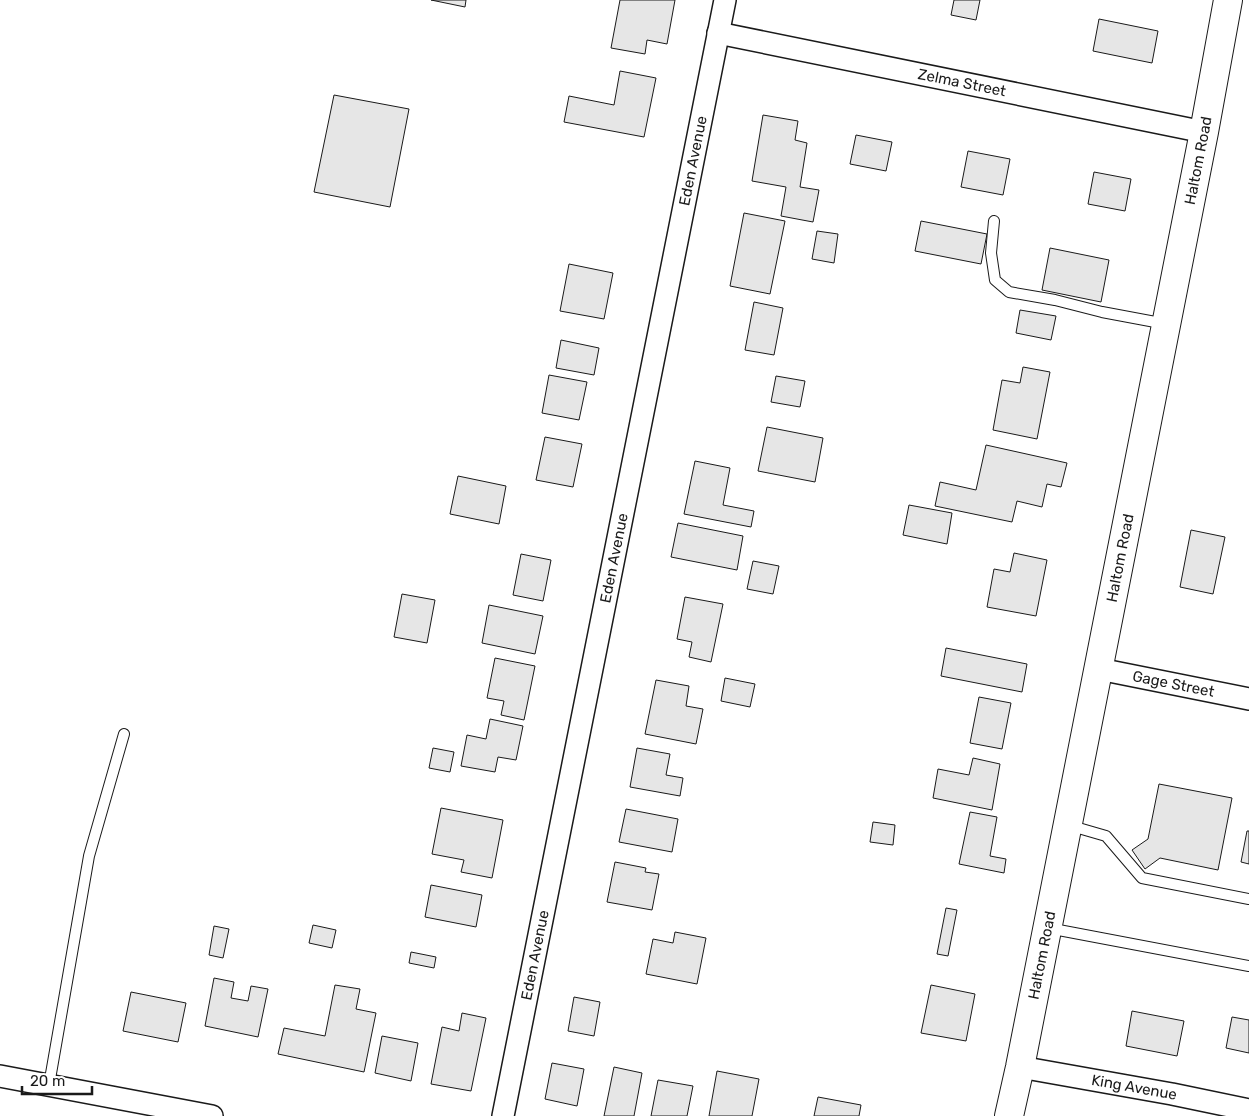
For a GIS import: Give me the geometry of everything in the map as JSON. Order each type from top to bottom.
[{"type":"main road","name":"Haltom Road","points":[[1009,1116],[1099,669],[1228,0]]},
{"type":"street","name":"Eden Avenue","points":[[503,1116],[725,0]]},
{"type":"street","name":"Zelma Street","points":[[718,33],[1204,132]]},
{"type":"street","name":"Gage Street","points":[[1099,669],[1249,698]]},
{"type":"street","name":"King Avenue","points":[[1020,1066],[1249,1110]]},
{"type":"street","points":[[0,1076],[212,1116]]},
{"type":"lane","points":[[994,221],[991,253],[995,280],[1009,292],[1166,324]]},
{"type":"lane","points":[[49,1085],[89,856],[124,734]]},
{"type":"lane","points":[[1068,825],[1106,836],[1142,878],[1249,898]]},
{"type":"lane","points":[[1048,928],[1249,966]]},
{"type":"building","points":[[431,0],[466,0],[465,7]]},
{"type":"building","points":[[620,0],[675,0],[667,44],[647,40],[645,54],[611,48]]},
{"type":"building","points":[[954,0],[980,0],[976,20],[951,15]]},
{"type":"building","points":[[1099,19],[1158,31],[1152,63],[1093,51]]},
{"type":"building","points":[[620,71],[656,78],[644,137],[564,122],[569,96],[614,105]]},
{"type":"building","points":[[334,95],[409,109],[390,207],[314,192]]},
{"type":"building","points":[[763,115],[798,121],[795,140],[807,143],[800,187],[819,190],[813,222],[781,216],[786,187],[752,181]]},
{"type":"building","points":[[856,135],[892,142],[886,171],[850,164]]},
{"type":"building","points":[[968,151],[1010,159],[1003,195],[961,187]]},
{"type":"building","points":[[1094,172],[1131,179],[1125,211],[1088,204]]},
{"type":"building","points":[[744,213],[785,221],[770,294],[730,286]]},
{"type":"building","points":[[921,221],[987,234],[981,264],[915,251]]},
{"type":"building","points":[[817,231],[838,234],[834,263],[812,259]]},
{"type":"building","points":[[1050,248],[1109,260],[1101,302],[1042,290]]},
{"type":"building","points":[[569,264],[613,273],[604,319],[560,311]]},
{"type":"building","points":[[754,302],[783,308],[774,355],[745,350]]},
{"type":"building","points":[[1020,310],[1056,316],[1051,340],[1016,333]]},
{"type":"building","points":[[561,340],[599,348],[594,375],[556,368]]},
{"type":"building","points":[[1023,367],[1050,372],[1037,439],[993,430],[1002,380],[1020,383]]},
{"type":"building","points":[[549,375],[587,382],[579,420],[542,413]]},
{"type":"building","points":[[776,376],[805,381],[800,407],[771,402]]},
{"type":"building","points":[[767,427],[823,438],[815,482],[758,471]]},
{"type":"building","points":[[545,437],[582,444],[573,487],[536,480]]},
{"type":"building","points":[[986,445],[1067,463],[1061,487],[1047,484],[1042,507],[1017,501],[1012,522],[935,506],[940,482],[976,490]]},
{"type":"building","points":[[695,461],[730,468],[723,505],[754,511],[751,527],[684,514]]},
{"type":"building","points":[[458,476],[506,486],[499,524],[450,514]]},
{"type":"building","points":[[909,505],[952,513],[947,544],[903,535]]},
{"type":"building","points":[[678,523],[743,536],[737,570],[671,557]]},
{"type":"building","points":[[1191,530],[1225,537],[1213,594],[1180,587]]},
{"type":"building","points":[[1014,553],[1047,560],[1036,616],[987,607],[994,569],[1010,572]]},
{"type":"building","points":[[521,554],[551,560],[543,601],[513,595]]},
{"type":"building","points":[[753,561],[779,566],[773,594],[747,589]]},
{"type":"building","points":[[402,594],[435,600],[427,643],[394,637]]},
{"type":"building","points":[[685,597],[723,604],[711,662],[689,657],[692,642],[677,639]]},
{"type":"building","points":[[489,605],[543,616],[535,654],[482,643]]},
{"type":"building","points":[[946,648],[1027,664],[1022,692],[941,676]]},
{"type":"building","points":[[495,658],[535,666],[524,720],[501,715],[504,701],[487,698]]},
{"type":"building","points":[[725,678],[755,684],[750,707],[721,701]]},
{"type":"building","points":[[656,680],[689,686],[686,706],[703,709],[696,744],[645,734]]},
{"type":"building","points":[[979,697],[1011,703],[1002,749],[970,743]]},
{"type":"building","points":[[490,719],[523,726],[516,760],[498,757],[495,772],[461,766],[467,735],[486,739]]},
{"type":"building","points":[[433,748],[454,752],[450,772],[429,768]]},
{"type":"building","points":[[637,748],[670,754],[666,775],[683,778],[680,796],[630,787]]},
{"type":"building","points":[[973,758],[1000,764],[992,810],[933,798],[938,769],[969,775]]},
{"type":"building","points":[[1159,784],[1232,798],[1218,870],[1160,858],[1145,869],[1132,850],[1148,839]]},
{"type":"building","points":[[441,808],[503,820],[492,878],[461,872],[464,860],[432,854]]},
{"type":"building","points":[[626,809],[678,819],[672,852],[619,842]]},
{"type":"building","points":[[970,812],[997,817],[990,856],[1006,859],[1004,873],[959,864]]},
{"type":"building","points":[[873,822],[895,825],[893,845],[870,842]]},
{"type":"building","points":[[1247,831],[1249,831],[1249,864],[1241,862]]},
{"type":"building","points":[[615,862],[646,868],[645,872],[659,874],[652,910],[607,902]]},
{"type":"building","points":[[431,885],[482,895],[476,927],[425,917]]},
{"type":"building","points":[[946,908],[957,910],[948,956],[937,954]]},
{"type":"building","points":[[313,925],[336,930],[332,948],[309,943]]},
{"type":"building","points":[[214,926],[229,929],[223,958],[209,955]]},
{"type":"building","points":[[675,932],[706,938],[697,984],[646,974],[653,939],[673,943]]},
{"type":"building","points":[[411,952],[436,957],[434,968],[409,963]]},
{"type":"building","points":[[214,978],[234,982],[231,998],[248,1001],[251,986],[268,989],[258,1037],[205,1026]]},
{"type":"building","points":[[335,985],[360,989],[356,1009],[376,1013],[364,1072],[278,1054],[284,1028],[325,1036]]},
{"type":"building","points":[[931,985],[975,994],[966,1041],[921,1033]]},
{"type":"building","points":[[131,992],[186,1003],[178,1042],[123,1031]]},
{"type":"building","points":[[574,997],[600,1002],[594,1036],[568,1031]]},
{"type":"building","points":[[1132,1011],[1184,1021],[1177,1056],[1126,1046]]},
{"type":"building","points":[[462,1013],[486,1018],[471,1091],[431,1084],[442,1027],[459,1031]]},
{"type":"building","points":[[1232,1017],[1249,1020],[1249,1053],[1226,1048]]},
{"type":"building","points":[[382,1036],[418,1043],[411,1081],[375,1073]]},
{"type":"building","points":[[552,1063],[584,1069],[577,1106],[545,1099]]},
{"type":"building","points":[[614,1067],[642,1073],[634,1116],[604,1116]]},
{"type":"building","points":[[717,1071],[759,1079],[752,1116],[709,1116]]},
{"type":"building","points":[[658,1080],[693,1086],[687,1116],[651,1116]]},
{"type":"building","points":[[818,1097],[861,1105],[859,1116],[814,1116]]}]
